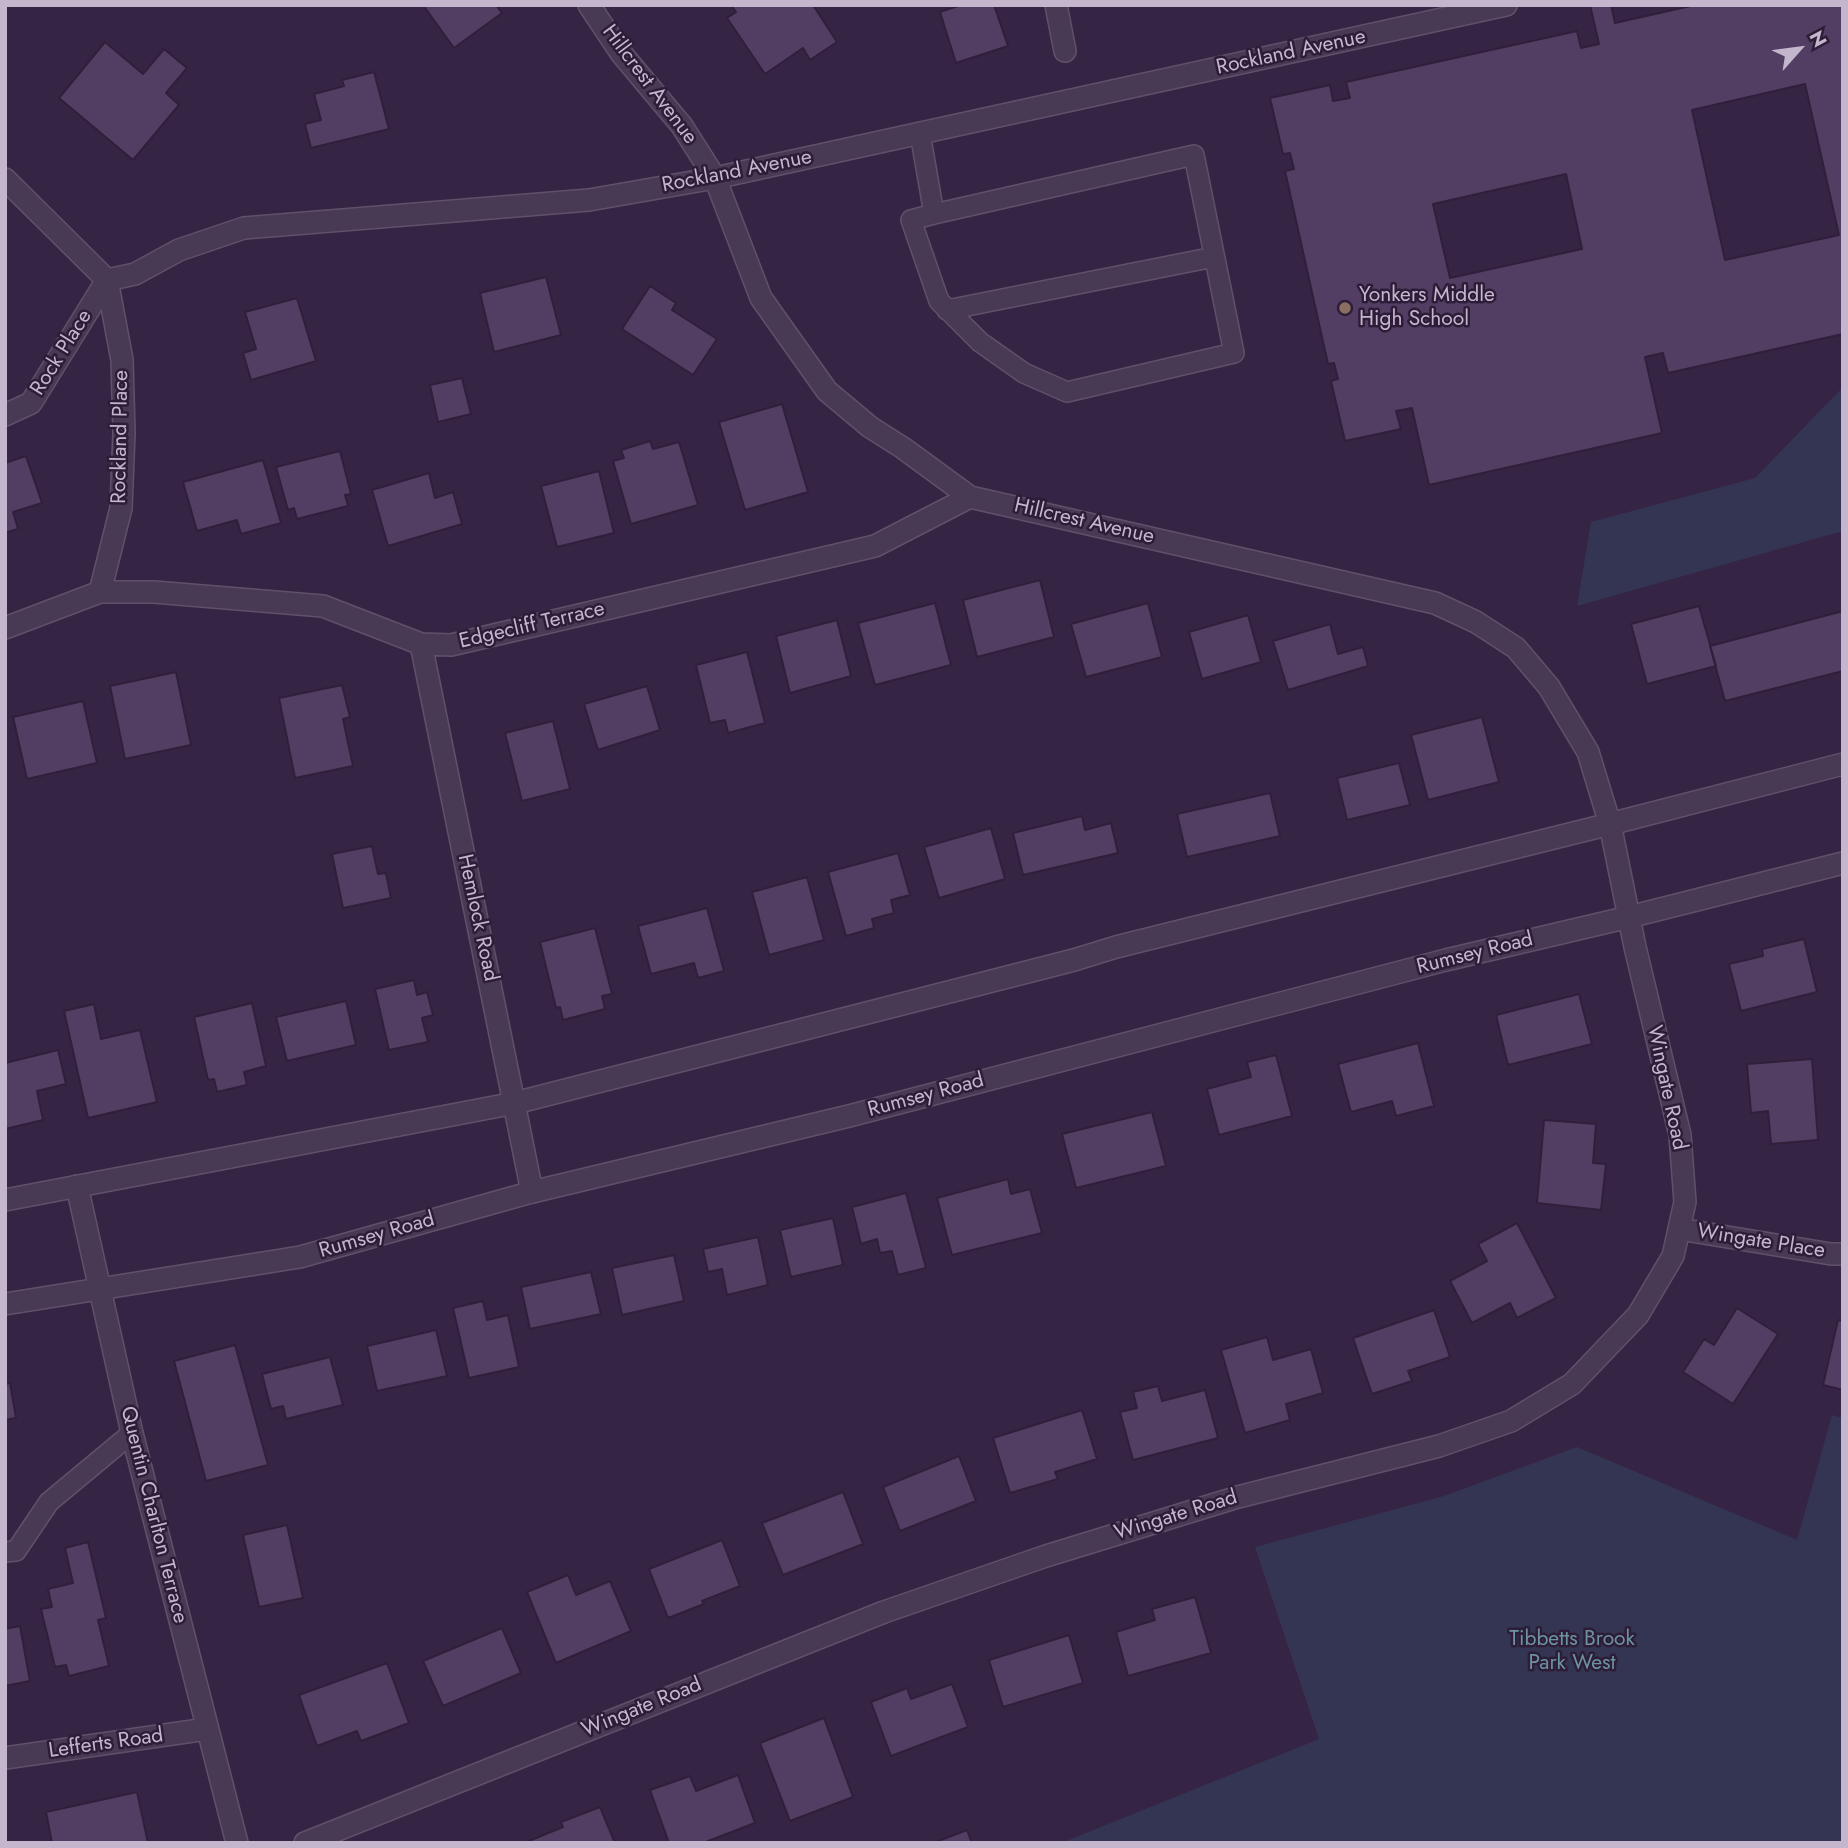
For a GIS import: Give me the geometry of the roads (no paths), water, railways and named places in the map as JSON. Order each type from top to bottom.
[{"type":"street","name":"Hillcrest Avenue","points":[[589,5],[621,53],[682,126],[715,178],[761,298],[827,391],[870,427],[970,496],[1435,603],[1476,622],[1516,648],[1549,687],[1588,752],[1610,824],[1629,917]]},
{"type":"street","points":[[1056,5],[1065,51]]},
{"type":"street","name":"Rockland Avenue","points":[[107,279],[135,274],[179,250],[244,228],[589,200],[715,178],[1506,5]]},
{"type":"street","points":[[5,179],[107,279]]},
{"type":"street","name":"Rock Place","points":[[5,415],[31,403],[107,279]]},
{"type":"street","name":"Rockland Place","points":[[100,593],[121,509],[124,433],[122,360],[107,279]]},
{"type":"street","name":"Edgecliff Terrace","points":[[5,628],[100,593],[154,592],[323,606],[421,644],[451,645],[876,545],[970,496]]},
{"type":"street","name":"Hemlock Road","points":[[421,644],[532,1192]]},
{"type":"street","points":[[5,1200],[515,1103],[1060,964],[1116,947],[1843,764]]},
{"type":"street","name":"Rumsey Road","points":[[5,1304],[300,1258],[532,1192],[863,1113],[1446,960],[1843,863]]},
{"type":"street","name":"Wingate Road","points":[[305,1843],[884,1612],[1046,1556],[1213,1505],[1439,1446],[1511,1420],[1572,1384],[1637,1315],[1673,1256],[1685,1202],[1680,1135],[1629,917]]},
{"type":"street","name":"Quentin Charlton Terrace","points":[[77,1186],[132,1433],[237,1843]]},
{"type":"street","name":"Wingate Place","points":[[1679,1229],[1843,1254]]},
{"type":"street","name":"Lefferts Road","points":[[5,1758],[207,1729]]},
{"type":"lane","points":[[920,133],[934,214]]},
{"type":"lane","points":[[1194,155],[1234,352],[1067,392],[1024,373],[980,342],[939,301],[911,220],[934,214],[1194,155]]},
{"type":"lane","points":[[947,310],[1214,257]]},
{"type":"lane","points":[[5,1552],[16,1551],[49,1502],[132,1433]]},
{"type":"place","name":"Yonkers Middle High School","points":[[1345,308]]},
{"type":"park label","name":"Tibbetts Brook Park West","points":[[1572,1652]]}]
